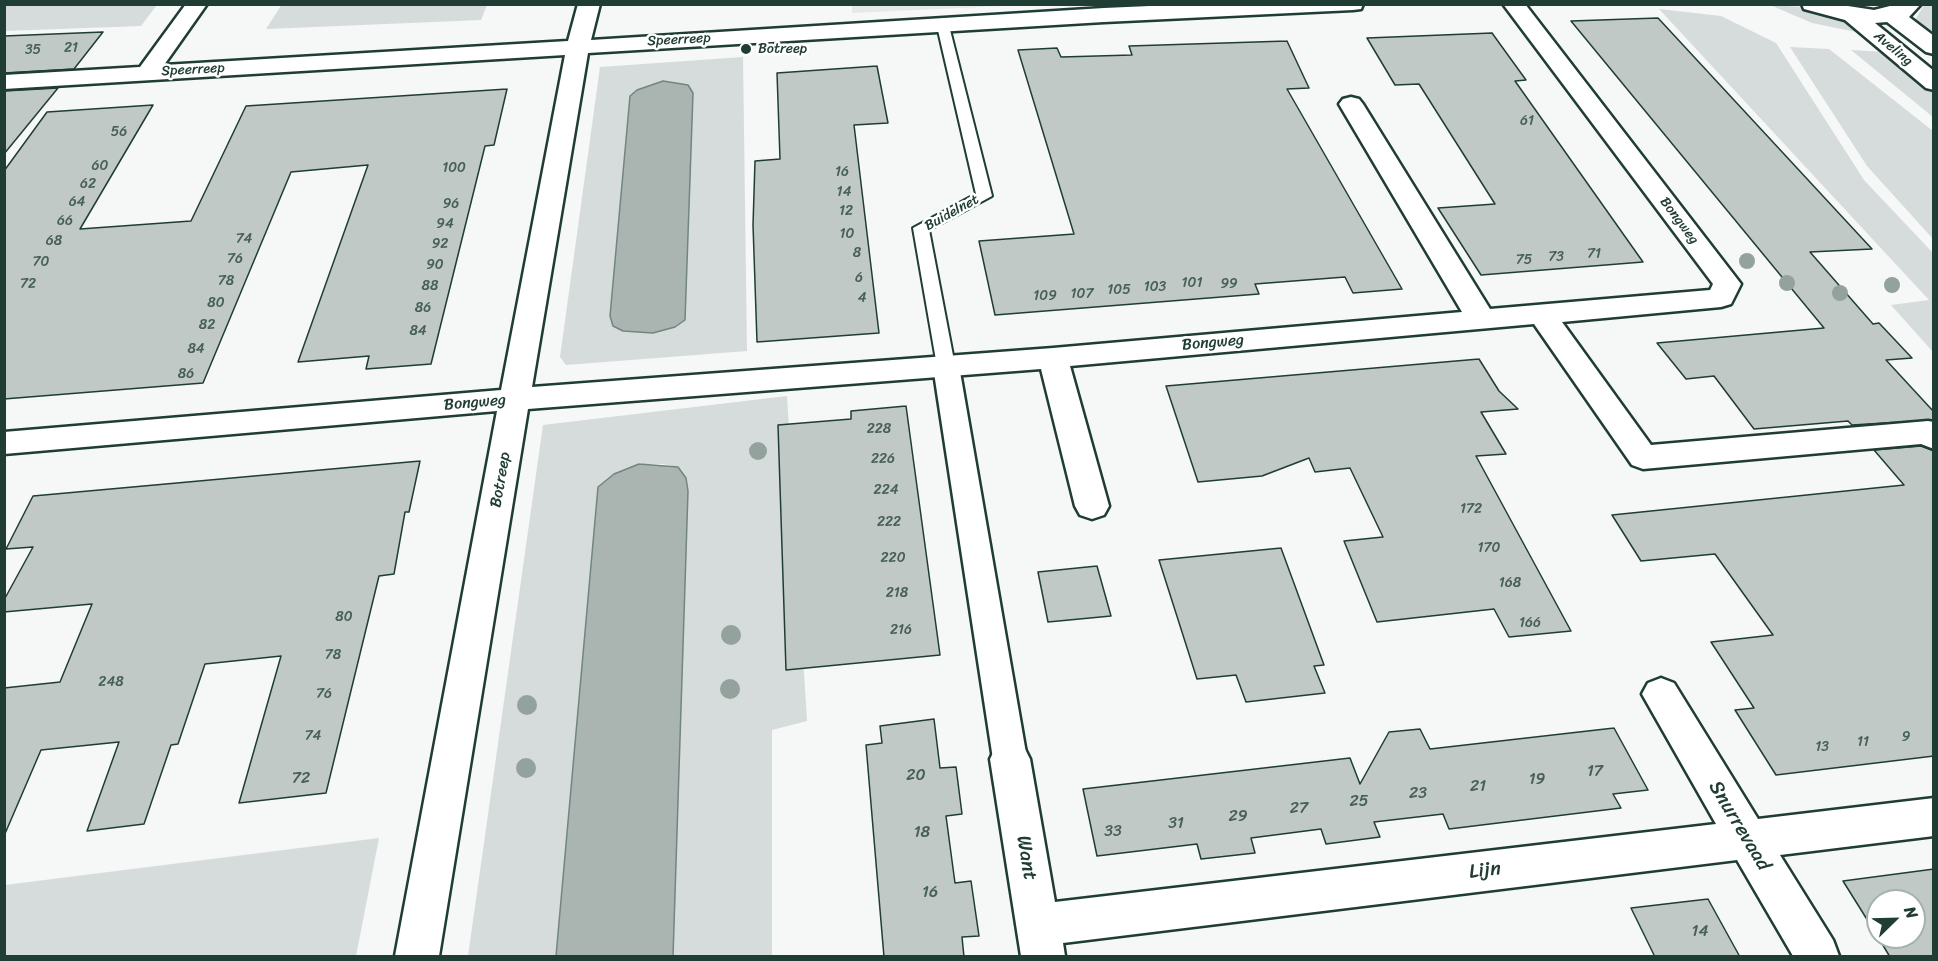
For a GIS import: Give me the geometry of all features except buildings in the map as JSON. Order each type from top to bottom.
[{"type":"street","points":[[148,72],[197,4]]},
{"type":"street","name":"Botreep","points":[[417,957],[439,820],[578,46],[589,4]]},
{"type":"street","name":"Speerreep","points":[[4,82],[943,26],[1156,8],[1353,4]]},
{"type":"street","name":"Bongweg","points":[[4,443],[516,399],[1053,358],[1721,298],[1727,284],[1513,4]]},
{"type":"street","points":[[1812,4],[1852,15],[1902,10]]},
{"type":"street","name":"Aveling","points":[[1902,10],[1934,47]]},
{"type":"street","name":"Aveling","points":[[1852,15],[1934,82]]},
{"type":"street","points":[[1351,104],[1481,319]]},
{"type":"street","points":[[1542,315],[1643,457],[1928,432],[1934,438]]},
{"type":"street","points":[[1053,358],[1092,506]]},
{"type":"street","points":[[946,366],[1010,759]]},
{"type":"street","name":"Snurrevaad","points":[[1661,694],[1817,957]]},
{"type":"street","name":"Want","points":[[1010,759],[1040,941]]},
{"type":"street","name":"Lijn","points":[[1040,941],[1747,840],[1934,818]]},
{"type":"lane","name":"Buidelnet","points":[[943,26],[984,196],[921,228],[946,366]]},
{"type":"shaded area","points":[[282,4],[487,5],[481,20],[266,29]]},
{"type":"shaded area","points":[[852,4],[1023,4],[1023,5],[852,13]]},
{"type":"shaded area","points":[[4,5],[157,5],[141,26],[5,31]]},
{"type":"shaded area","points":[[1770,5],[1802,7],[1846,22],[1861,33],[1812,23]]},
{"type":"shaded area","points":[[1924,5],[1933,5],[1933,30],[1924,33],[1914,22]]},
{"type":"shaded area","points":[[1659,9],[1721,16],[1776,43],[1864,180],[1933,253],[1933,352],[1891,305],[1929,300]]},
{"type":"shaded area","points":[[1790,47],[1829,49],[1933,131],[1933,239],[1867,166]]},
{"type":"shaded area","points":[[1851,50],[1886,52],[1933,93],[1933,117]]},
{"type":"shaded area","points":[[743,57],[747,351],[566,365],[560,357],[600,67]]},
{"type":"shaded area","points":[[663,81],[688,85],[693,93],[685,320],[675,327],[653,333],[623,331],[613,326],[610,316],[630,96],[637,90]]},
{"type":"shaded area","points":[[787,396],[807,721],[772,730],[772,956],[673,956],[688,491],[678,467],[639,464],[614,474],[598,487],[556,956],[468,956],[543,425]]},
{"type":"shaded area","points":[[639,464],[678,467],[686,478],[688,491],[673,956],[556,956],[598,487],[614,474]]},
{"type":"shaded area","points":[[379,838],[356,956],[5,956],[5,885]]},
{"type":"place","name":"Botreep","points":[[746,49]]}]
